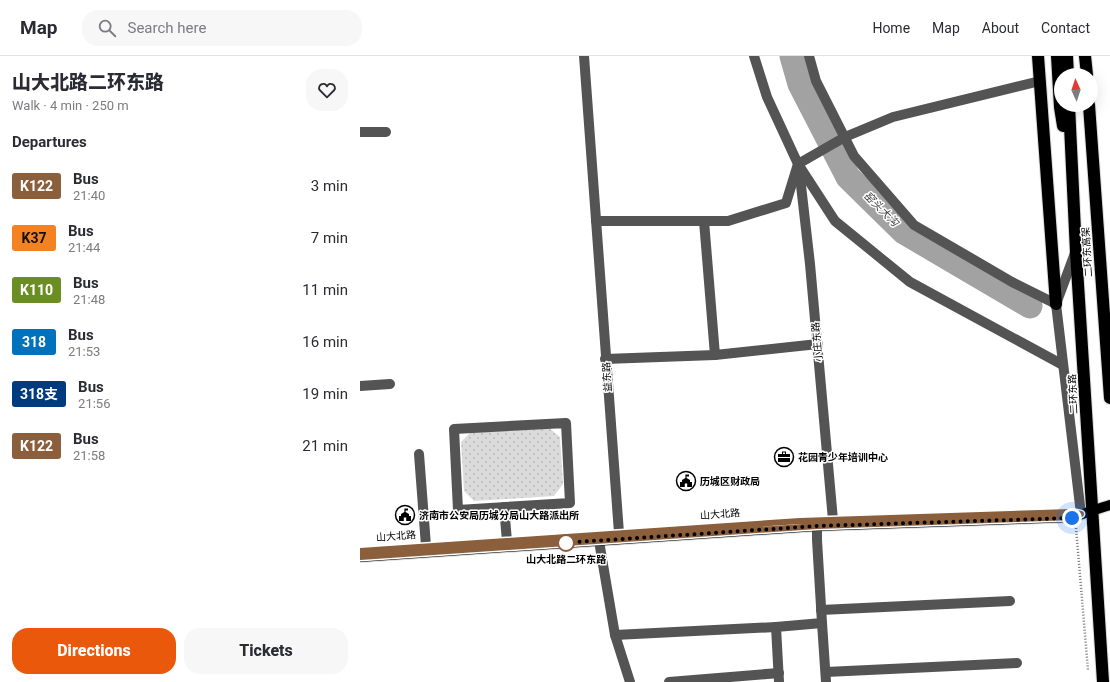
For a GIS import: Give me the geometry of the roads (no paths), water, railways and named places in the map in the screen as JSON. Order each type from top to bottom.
[{"type":"highway","points":[[1038,56],[1056,304]]},
{"type":"highway","points":[[1057,56],[1060,107],[1073,192]]},
{"type":"highway","points":[[1067,56],[1068,68]]},
{"type":"highway","points":[[1085,56],[1086,68]]},
{"type":"highway","name":"二环东路","points":[[1069,112],[1083,370],[1083,514],[1103,682]]},
{"type":"highway","name":"二环东高架","points":[[1090,112],[1110,398]]},
{"type":"main road","points":[[1083,514],[1110,505]]},
{"type":"main road","name":"山大北路","points":[[360,551],[800,521],[1070,512],[1083,514]]},
{"type":"main road","name":"山大北路","points":[[360,557],[817,526],[1083,514]]},
{"type":"street","name":"益东路","points":[[584,56],[605,359],[619,533]]},
{"type":"street","points":[[754,56],[767,97],[798,164],[835,221],[910,282],[1063,365]]},
{"type":"street","points":[[809,56],[816,81],[854,156],[914,225],[1012,282],[1056,304]]},
{"type":"street","points":[[596,221],[728,221],[786,203],[798,164],[845,137],[893,117],[1040,81]]},
{"type":"street","points":[[360,132],[386,132]]},
{"type":"street","name":"小庄东路","points":[[798,164],[818,344],[833,520]]},
{"type":"street","points":[[704,221],[715,355]]},
{"type":"street","points":[[1076,252],[1056,304],[1083,514]]},
{"type":"street","points":[[605,359],[715,355],[818,344]]},
{"type":"street","points":[[360,386],[390,384]]},
{"type":"street","points":[[566,423],[570,503],[504,507],[458,510],[454,429],[566,423]]},
{"type":"street","points":[[419,454],[426,546]]},
{"type":"street","points":[[504,507],[507,541]]},
{"type":"street","points":[[817,526],[826,677],[1017,664]]},
{"type":"street","points":[[599,541],[615,635],[630,682]]},
{"type":"street","points":[[821,610],[1010,601]]},
{"type":"street","points":[[615,635],[776,627],[822,623]]},
{"type":"street","points":[[669,682],[779,677],[776,627]]},
{"type":"waterway","name":"窑头大沟","points":[[792,56],[800,84],[848,177],[904,232],[1030,306]]},
{"type":"place","name":"花园青少年培训中心","points":[[784,457]]},
{"type":"place","name":"历城区财政局","points":[[686,481]]},
{"type":"place","name":"济南市公安局历城分局山大路派出所","points":[[405,515]]},
{"type":"place","name":"山大北路二环东路","points":[[566,543]]}]
